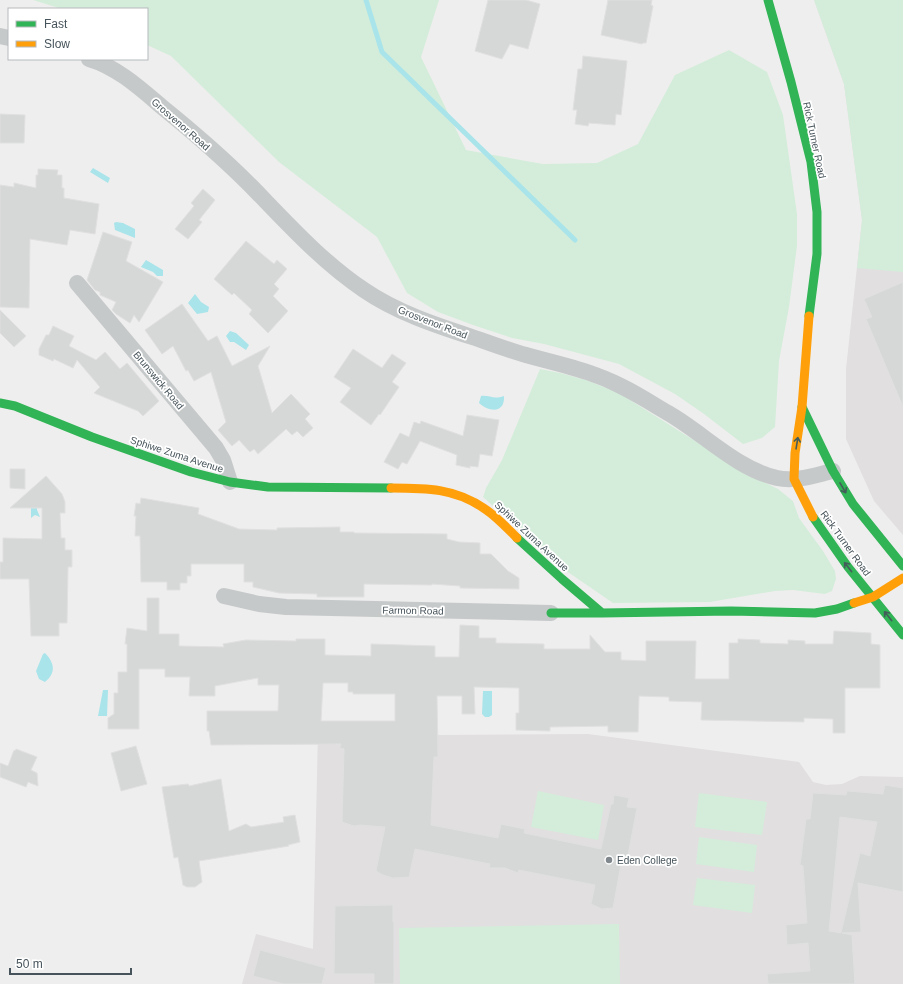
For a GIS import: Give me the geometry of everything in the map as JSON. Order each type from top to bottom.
[{"type":"street","name":"Rick Turner Road","points":[[768,0],[811,162],[817,212],[816,254],[808,323],[802,407],[795,453],[794,479],[815,522],[848,567],[903,635]]},
{"type":"street","name":"Grosvenor Road","points":[[91,60],[111,69],[141,90],[192,131],[250,185],[289,226],[364,290],[399,309],[451,330],[522,354],[598,376],[629,390],[671,414],[738,460],[756,470],[778,478],[794,479],[833,471]]},
{"type":"street","name":"Brunswick Road","points":[[77,283],[216,448],[223,460],[230,482]]},
{"type":"street","name":"Sphiwe Zuma Avenue","points":[[0,403],[15,406],[92,437],[191,472],[230,482],[268,486],[415,488],[451,492],[486,508],[562,579],[602,612]]},
{"type":"street","name":"Rick Turner Road","points":[[802,407],[833,471],[853,504],[903,566]]},
{"type":"street","points":[[602,612],[731,611],[815,613],[872,597],[903,578]]},
{"type":"street","points":[[560,593],[562,579]]},
{"type":"street","name":"Farmon Road","points":[[224,596],[259,604],[286,607],[553,610],[602,612]]},
{"type":"shaded area","points":[[814,0],[903,0],[903,535],[874,501],[846,439],[846,369],[862,220],[844,84]]},
{"type":"shaded area","name":"Eden College","points":[[318,732],[441,735],[588,734],[799,762],[813,782],[826,785],[842,784],[860,776],[903,777],[903,984],[242,984],[256,934],[313,949]]},
{"type":"green space","points":[[33,0],[439,0],[421,57],[466,150],[543,164],[597,163],[638,144],[675,75],[729,50],[767,72],[783,115],[797,214],[797,246],[789,307],[779,361],[775,427],[762,438],[743,444],[675,394],[619,364],[544,344],[512,338],[438,312],[407,293],[377,237],[279,162],[171,56],[148,45],[148,8],[59,8]]},
{"type":"green space","points":[[814,0],[903,0],[903,272],[857,268],[862,220],[844,84]]},
{"type":"green space","points":[[540,369],[586,380],[619,393],[711,451],[778,489],[793,501],[799,518],[823,551],[835,571],[836,579],[832,591],[825,594],[793,590],[775,591],[710,602],[613,603],[562,568],[483,497],[486,488],[502,460]]},
{"type":"green space","points":[[538,791],[604,805],[598,840],[531,827]]},
{"type":"green space","points":[[699,793],[767,802],[762,835],[695,827]]},
{"type":"green space","points":[[699,837],[757,845],[754,872],[696,864]]},
{"type":"green space","points":[[697,878],[755,885],[752,913],[693,905]]},
{"type":"green space","points":[[619,924],[620,984],[400,984],[399,928]]},
{"type":"water","points":[[93,168],[110,178],[108,183],[90,172]]},
{"type":"water","points":[[114,223],[123,223],[135,229],[135,238],[115,230]]},
{"type":"water","points":[[146,260],[163,270],[163,276],[157,276],[153,272],[141,267]]},
{"type":"water","points":[[195,294],[201,302],[209,307],[208,312],[197,314],[188,303]]},
{"type":"water","points":[[230,331],[236,333],[249,345],[246,350],[234,342],[230,342],[226,336]]},
{"type":"water","points":[[481,396],[497,398],[504,396],[504,402],[502,406],[496,410],[487,408],[479,403]]},
{"type":"water","points":[[37,504],[37,510],[40,517],[35,515],[31,518],[31,505]]},
{"type":"water","points":[[45,653],[51,660],[53,668],[49,679],[45,682],[39,679],[36,671],[43,654]]},
{"type":"water","points":[[103,690],[108,690],[107,716],[98,716]]},
{"type":"water","points":[[483,691],[492,691],[492,715],[489,717],[485,717],[482,714]]},
{"type":"building","points":[[488,0],[526,0],[540,4],[528,49],[510,44],[502,59],[475,51]]},
{"type":"building","points":[[608,0],[652,0],[651,5],[653,6],[646,43],[642,44],[601,35]]},
{"type":"building","points":[[583,56],[627,61],[621,115],[616,114],[615,125],[589,123],[588,126],[575,124],[577,110],[573,110],[578,69],[582,69]]},
{"type":"building","points":[[0,114],[25,115],[24,143],[0,143]]},
{"type":"building","points":[[38,169],[58,170],[57,175],[62,175],[64,198],[99,204],[95,234],[70,230],[67,245],[30,239],[29,308],[0,307],[0,185],[14,187],[14,183],[36,188],[36,175],[38,175]]},
{"type":"building","points":[[203,189],[215,200],[199,220],[202,222],[188,239],[175,229],[194,206],[191,203]]},
{"type":"building","points":[[103,232],[132,242],[126,261],[163,282],[139,322],[134,315],[130,323],[116,314],[112,310],[116,302],[100,295],[100,292],[95,290],[87,280]]},
{"type":"building","points":[[246,241],[274,264],[277,260],[287,269],[274,284],[279,289],[273,296],[288,311],[268,333],[249,314],[252,310],[234,293],[232,295],[214,279]]},
{"type":"building","points":[[903,282],[903,407],[866,319],[872,317],[864,299]]},
{"type":"building","points":[[182,304],[208,341],[217,336],[232,366],[270,346],[258,366],[272,413],[291,394],[310,414],[305,419],[313,428],[303,437],[297,431],[292,435],[286,429],[258,454],[254,449],[250,452],[239,440],[232,446],[218,430],[226,422],[211,372],[194,381],[188,370],[186,371],[173,346],[162,354],[145,330]]},
{"type":"building","points":[[0,310],[26,336],[14,347],[0,333]]},
{"type":"building","points":[[53,326],[74,336],[69,346],[96,360],[105,352],[120,369],[127,363],[159,401],[143,416],[138,411],[94,393],[100,387],[77,360],[73,368],[54,359],[53,361],[39,355],[39,349],[46,335],[49,335]]},
{"type":"building","points":[[353,349],[382,368],[392,354],[406,363],[392,382],[399,387],[380,415],[379,414],[371,425],[340,402],[351,388],[334,377]]},
{"type":"building","points":[[467,415],[499,420],[492,456],[480,454],[478,467],[470,466],[470,468],[456,465],[457,455],[420,441],[407,464],[402,462],[398,469],[384,462],[400,433],[409,437],[414,422],[420,424],[421,421],[463,436]]},
{"type":"building","points":[[10,469],[25,469],[25,489],[10,488]]},
{"type":"building","points":[[46,476],[62,494],[65,502],[65,513],[60,513],[61,538],[65,538],[65,550],[72,550],[72,567],[68,567],[67,623],[59,623],[59,636],[31,636],[29,579],[0,579],[0,562],[3,562],[3,538],[42,539],[42,508],[10,508]]},
{"type":"building","points":[[141,498],[199,508],[198,514],[239,529],[277,530],[277,528],[340,527],[340,532],[354,533],[447,534],[447,539],[459,542],[480,543],[480,554],[491,554],[508,571],[519,578],[519,589],[460,588],[460,586],[432,584],[364,584],[364,597],[317,597],[317,594],[279,593],[253,587],[253,582],[244,582],[244,564],[191,564],[191,576],[187,576],[187,583],[180,583],[180,590],[167,590],[167,582],[141,582],[140,536],[135,536],[136,516],[134,516],[136,503],[140,504]]},
{"type":"building","points":[[147,598],[159,598],[159,634],[179,634],[179,646],[224,647],[223,644],[246,640],[296,641],[296,639],[325,639],[325,655],[371,656],[371,644],[435,646],[435,657],[459,657],[460,625],[479,626],[479,638],[496,638],[496,643],[544,644],[544,649],[590,649],[590,635],[605,652],[621,652],[621,660],[646,661],[646,641],[696,641],[695,679],[729,679],[729,643],[738,643],[738,639],[760,640],[760,643],[788,644],[788,640],[805,641],[805,644],[833,644],[834,631],[871,633],[871,644],[880,645],[880,688],[845,688],[845,733],[833,733],[833,719],[804,718],[804,722],[701,720],[702,702],[669,701],[669,697],[639,696],[638,732],[608,732],[608,726],[550,727],[550,731],[516,730],[516,713],[519,713],[519,688],[474,687],[475,714],[462,714],[462,696],[437,696],[438,757],[434,757],[431,825],[498,838],[501,824],[525,829],[524,833],[601,849],[614,795],[629,798],[627,807],[637,808],[626,865],[621,864],[613,908],[602,909],[591,904],[595,885],[519,870],[518,873],[505,868],[489,868],[490,864],[415,849],[409,877],[393,878],[376,871],[385,827],[354,826],[342,822],[344,749],[340,748],[341,744],[211,745],[209,731],[207,731],[207,711],[278,711],[279,685],[258,685],[258,678],[215,686],[215,696],[189,696],[190,677],[165,677],[165,669],[139,669],[139,729],[108,729],[108,718],[114,714],[114,693],[118,693],[118,672],[127,672],[127,644],[125,644],[127,628],[147,631]],"holes":[[[323,683],[348,683],[348,692],[353,692],[353,694],[395,694],[395,721],[321,721]]]},
{"type":"building","points":[[136,746],[147,784],[121,791],[111,753]]},
{"type":"building","points":[[16,749],[37,757],[31,770],[37,773],[38,786],[28,782],[26,787],[0,777],[0,763],[8,766],[14,750],[15,751]]},
{"type":"building","points":[[221,779],[229,831],[246,824],[251,827],[284,822],[283,817],[295,815],[300,842],[288,845],[289,846],[199,861],[202,882],[195,887],[187,887],[183,885],[178,857],[174,858],[162,787],[188,784],[189,786]]},
{"type":"building","points":[[885,785],[903,788],[903,892],[858,883],[861,932],[842,933],[852,935],[855,984],[768,984],[767,974],[810,971],[808,943],[787,945],[786,925],[807,923],[803,866],[800,865],[806,819],[810,819],[813,793],[846,795],[847,791],[883,794]],"holes":[[[840,817],[877,822],[870,856],[860,853],[841,933],[829,931]]]},
{"type":"building","points":[[393,905],[394,984],[374,984],[374,974],[334,974],[335,906]]},
{"type":"building","points":[[260,950],[326,968],[322,984],[284,984],[253,976]]},
{"type":"waterway","points":[[366,0],[382,52],[575,240]]},
{"type":"traffic: fast","points":[[768,0],[811,162],[817,212],[817,254],[809,316]]},
{"type":"traffic: fast","points":[[0,403],[15,406],[92,437],[191,472],[230,482],[268,487],[391,488]]},
{"type":"traffic: fast","points":[[802,407],[833,471],[853,504],[903,566]]},
{"type":"traffic: fast","points":[[813,517],[848,567],[903,635]]},
{"type":"traffic: fast","points":[[517,538],[602,613],[731,611],[815,613],[837,609],[854,603]]},
{"type":"traffic: fast","points":[[551,613],[602,613]]},
{"type":"traffic: slow","points":[[809,316],[802,407],[795,453],[794,479],[813,517]]},
{"type":"traffic: slow","points":[[391,488],[428,489],[451,493],[463,497],[489,512],[517,538]]},
{"type":"traffic: slow","points":[[854,603],[873,597],[903,578]]},
{"type":"place","name":"Eden College","points":[[609,860]]}]
